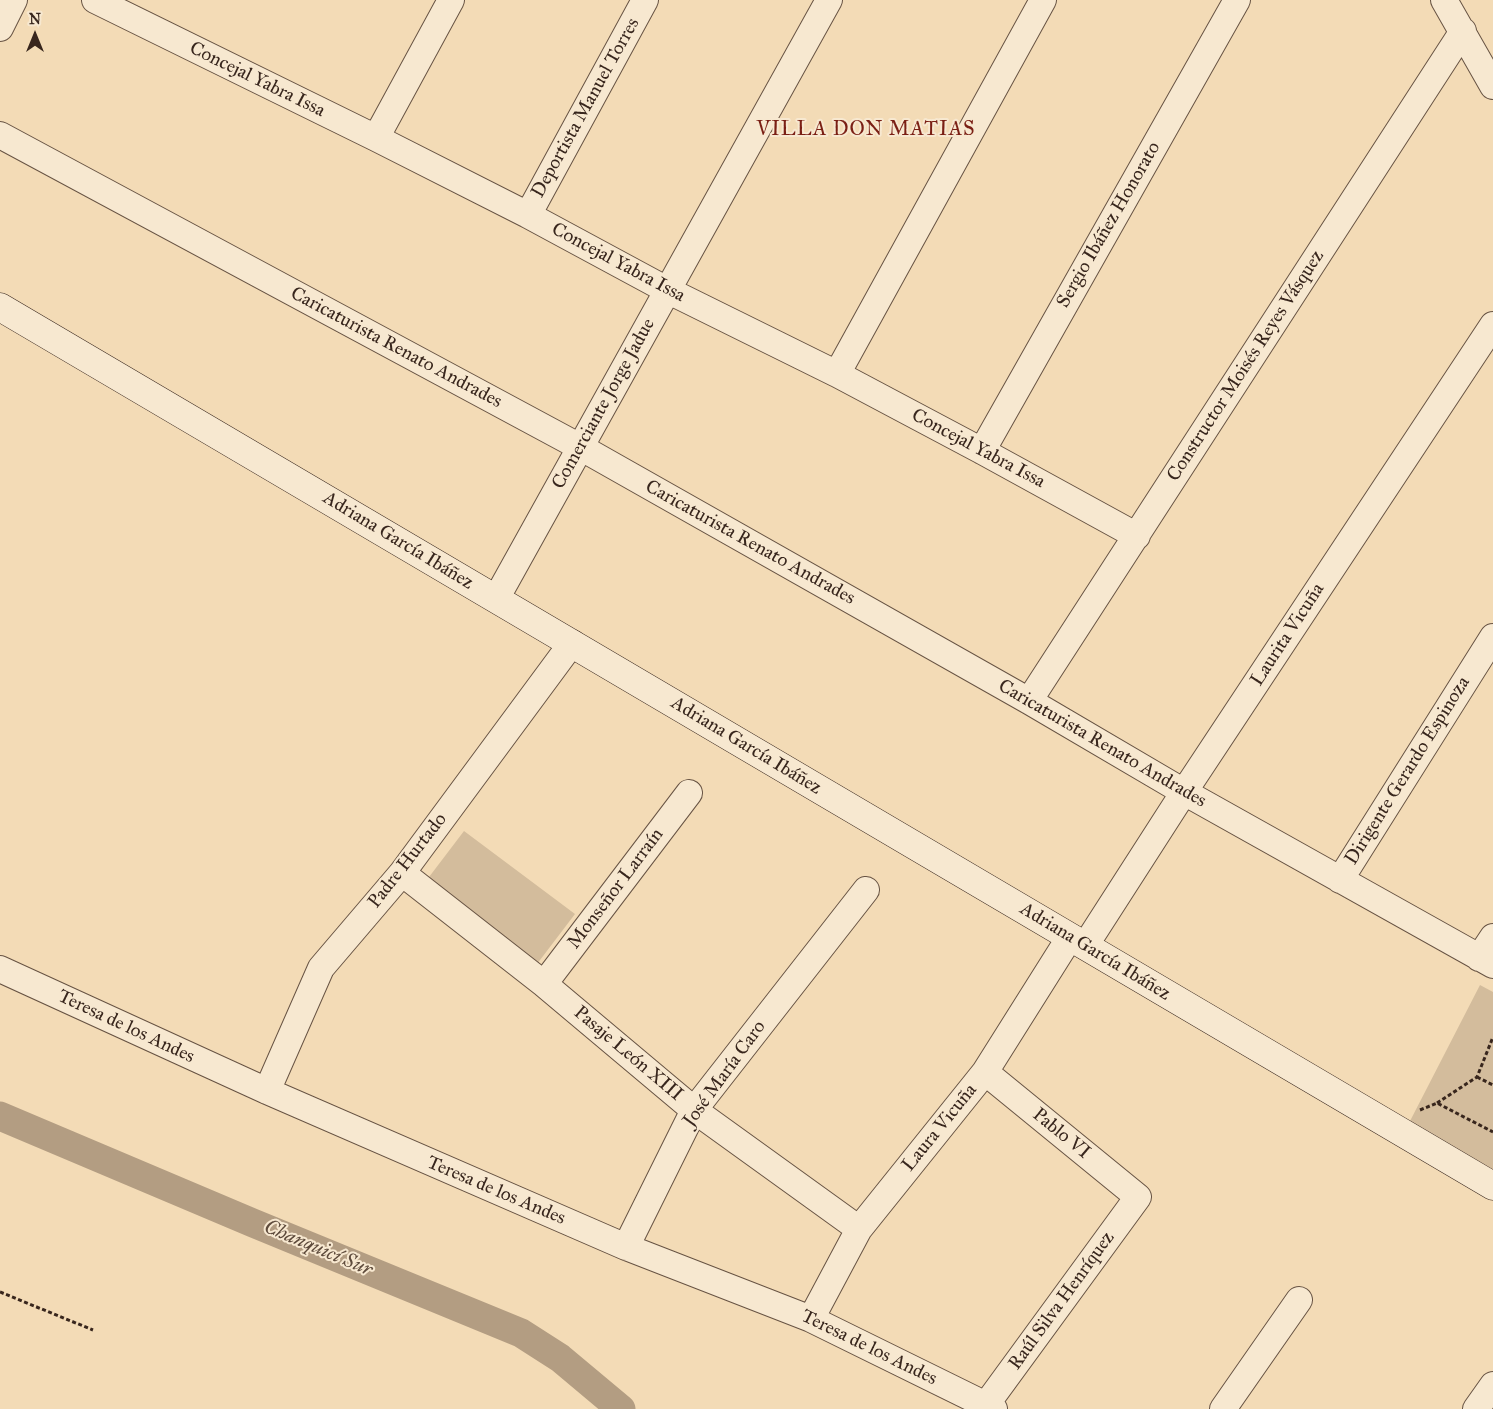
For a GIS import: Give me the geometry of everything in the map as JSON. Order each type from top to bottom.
[{"type":"street","points":[[0,28],[14,0]]},
{"type":"street","name":"Concejal Yabra Issa","points":[[95,0],[528,215],[667,290],[837,374],[1137,536]]},
{"type":"street","points":[[376,138],[451,0]]},
{"type":"street","name":"Deportista Manuel Torres","points":[[528,215],[645,0]]},
{"type":"street","name":"Comerciante Jorge Jadue","points":[[496,599],[829,0]]},
{"type":"street","points":[[837,374],[1043,0]]},
{"type":"street","name":"Sergio Ibáñez Honorato","points":[[982,451],[1237,0]]},
{"type":"street","points":[[1444,0],[1493,86]]},
{"type":"street","name":"Constructor Moisés Reyes Vásquez","points":[[1029,701],[1462,31]]},
{"type":"street","name":"Caricaturista Renato Andrades","points":[[0,135],[580,447],[1029,701],[1184,792],[1340,880],[1488,953]]},
{"type":"street","name":"Adriana García Ibáñez","points":[[0,306],[1493,1186]]},
{"type":"street","name":"Laurita Vicuña","points":[[1078,942],[1184,792],[1493,325]]},
{"type":"street","name":"Dirigente Gerardo Espinoza","points":[[1340,880],[1493,637]]},
{"type":"street","name":"Padre Hurtado","points":[[267,1092],[321,968],[402,873],[572,643]]},
{"type":"street","name":"Monseñor Larraín","points":[[544,984],[689,793]]},
{"type":"street","name":"Pasaje León XIII","points":[[402,873],[544,984],[694,1110],[858,1229]]},
{"type":"street","name":"José María Caro","points":[[626,1247],[694,1110],[866,890]]},
{"type":"street","name":"Laura Vicuña","points":[[811,1319],[858,1229],[985,1072],[1078,942]]},
{"type":"street","name":"Teresa de los Andes","points":[[0,969],[267,1092],[626,1247],[811,1319],[990,1407]]},
{"type":"street","name":"Pablo VI","points":[[985,1072],[1138,1197]]},
{"type":"street","name":"Raúl Silva Henríquez","points":[[990,1407],[1138,1197]]},
{"type":"street","points":[[1223,1409],[1300,1300]]},
{"type":"street","points":[[1476,1409],[1493,1385]]},
{"type":"path","points":[[1388,1124],[1437,1103],[1477,1076],[1493,1037]]},
{"type":"path","points":[[1477,1076],[1493,1085]]},
{"type":"path","points":[[1437,1103],[1493,1132]]},
{"type":"path","points":[[0,1292],[93,1330]]},
{"type":"shaded area","points":[[464,831],[575,914],[537,964],[426,881]]},
{"type":"shaded area","points":[[1480,985],[1493,992],[1493,1169],[1409,1123]]},
{"type":"waterway","name":"Chanquicí Sur","points":[[0,1116],[521,1333],[560,1358],[621,1409]]},
{"type":"district","name":"VILLA DON MATIAS","points":[[866,130]]}]
